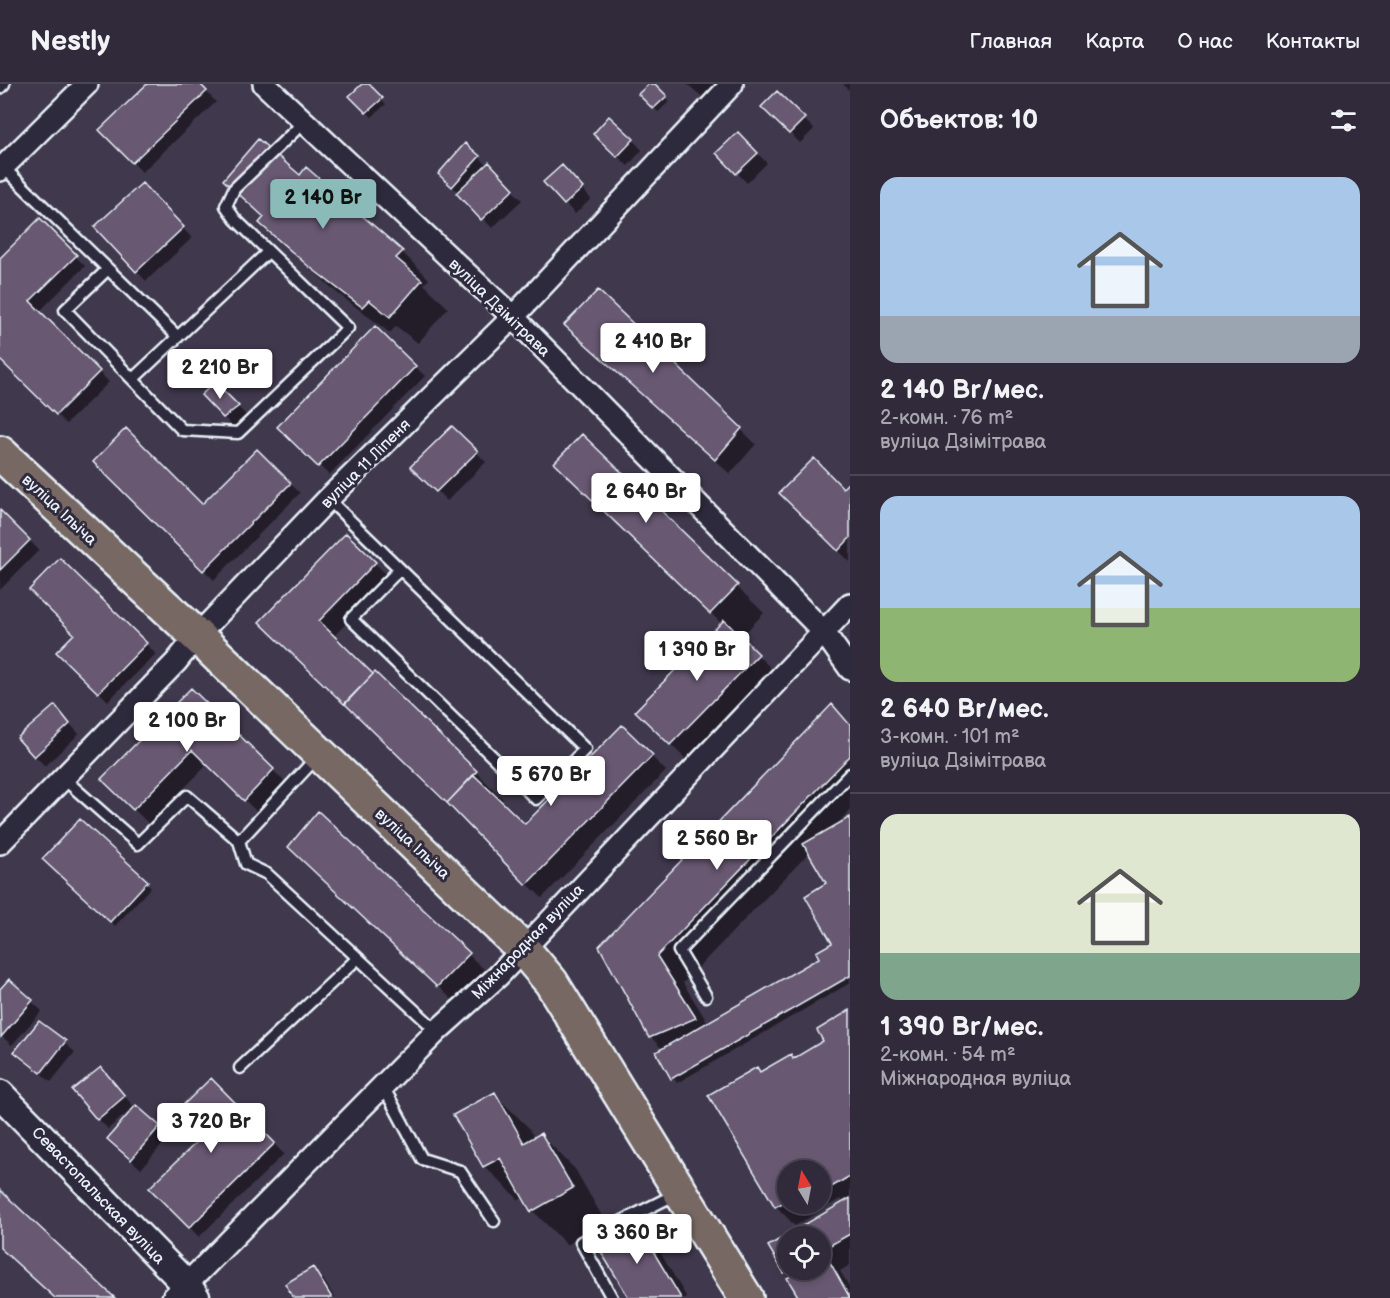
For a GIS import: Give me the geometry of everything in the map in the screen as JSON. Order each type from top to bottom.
[{"type":"main road","name":"вуліца Ільіча","points":[[0,453],[197,636],[523,949],[551,982],[746,1298]]},
{"type":"street","points":[[2,168],[87,84]]},
{"type":"street","name":"вуліца Дзімітрава","points":[[264,84],[513,317],[823,631],[850,669]]},
{"type":"street","name":"вуліца 11 Ліпеня","points":[[0,843],[176,662],[197,636],[328,499],[513,317],[732,84]]},
{"type":"street","name":"Міжнародная вуліца","points":[[185,1294],[437,1031],[498,976],[850,604]]},
{"type":"street","name":"Севастопальская вуліца","points":[[0,1094],[185,1294]]},
{"type":"lane","points":[[0,88],[4,84]]},
{"type":"lane","points":[[108,269],[65,310],[182,429],[238,433],[348,328],[268,252],[235,219],[226,206],[234,189],[305,122]]},
{"type":"lane","points":[[2,168],[178,337]]},
{"type":"lane","points":[[133,380],[268,252]]},
{"type":"lane","points":[[328,499],[400,569],[585,749],[536,799],[351,619],[400,569]]},
{"type":"lane","points":[[239,841],[319,755]]},
{"type":"lane","points":[[706,996],[680,951],[850,774]]},
{"type":"lane","points":[[63,778],[138,844],[187,796],[239,841],[246,864],[267,874],[437,1031]]},
{"type":"lane","points":[[240,1068],[358,958]]},
{"type":"lane","points":[[383,1086],[422,1159],[460,1171],[494,1221]]},
{"type":"lane","points":[[612,1298],[581,1242],[681,1191]]},
{"type":"building","points":[[147,84],[200,84],[207,91],[132,163],[99,130]]},
{"type":"building","points":[[362,84],[369,84],[383,98],[366,113],[349,96]]},
{"type":"building","points":[[649,84],[655,84],[667,96],[653,109],[638,94]]},
{"type":"building","points":[[777,91],[805,118],[789,134],[761,107]]},
{"type":"building","points":[[609,116],[634,139],[617,157],[593,134]]},
{"type":"building","points":[[738,132],[758,153],[736,174],[716,153]]},
{"type":"building","points":[[258,139],[300,175],[306,167],[403,251],[396,258],[422,280],[390,317],[369,300],[362,307],[307,265],[259,223],[264,217],[223,180]]},
{"type":"building","points":[[465,143],[480,156],[452,187],[438,174]]},
{"type":"building","points":[[489,162],[514,189],[481,220],[456,193]]},
{"type":"building","points":[[562,165],[583,188],[564,205],[543,182]]},
{"type":"building","points":[[142,183],[184,227],[136,272],[94,227]]},
{"type":"building","points":[[40,218],[77,255],[30,301],[100,371],[56,415],[0,360],[0,258]]},
{"type":"building","points":[[598,290],[742,428],[715,460],[564,325]]},
{"type":"building","points":[[375,326],[416,366],[318,467],[277,427]]},
{"type":"building","points":[[215,382],[239,406],[223,418],[201,395]]},
{"type":"building","points":[[452,426],[478,451],[436,492],[410,467]]},
{"type":"building","points":[[126,428],[202,504],[257,449],[291,483],[203,571],[93,462]]},
{"type":"building","points":[[582,434],[738,585],[710,614],[554,463]]},
{"type":"building","points":[[814,458],[843,488],[850,481],[850,538],[838,551],[779,493]]},
{"type":"building","points":[[0,510],[30,540],[0,570]]},
{"type":"building","points":[[346,533],[376,562],[319,621],[373,674],[344,704],[259,622]]},
{"type":"building","points":[[60,558],[147,643],[98,693],[56,652],[74,634],[29,590]]},
{"type":"building","points":[[724,620],[759,654],[670,745],[635,711]]},
{"type":"building","points":[[375,672],[477,771],[447,803],[345,704]]},
{"type":"building","points":[[191,688],[274,769],[244,801],[192,750],[133,810],[101,779]]},
{"type":"building","points":[[832,704],[850,725],[850,756],[657,956],[696,1018],[649,1038],[599,946]]},
{"type":"building","points":[[55,705],[70,724],[34,757],[17,738]]},
{"type":"building","points":[[622,725],[653,755],[526,885],[447,803],[474,775],[525,824]]},
{"type":"building","points":[[318,811],[470,953],[437,987],[288,847]]},
{"type":"building","points":[[850,817],[850,976],[671,1079],[656,1052],[819,958],[816,952],[832,943],[805,896],[826,883],[803,844]]},
{"type":"building","points":[[80,819],[148,881],[110,922],[42,859]]},
{"type":"building","points":[[9,979],[33,1000],[1,1037],[0,989]]},
{"type":"building","points":[[850,1010],[850,1176],[831,1187],[831,1160],[777,1160],[777,1206],[775,1207],[708,1095],[757,1067],[760,1072],[791,1054],[793,1059],[823,1041],[817,1030]]},
{"type":"building","points":[[39,1021],[66,1041],[41,1073],[14,1052]]},
{"type":"building","points":[[101,1067],[125,1096],[97,1120],[72,1090]]},
{"type":"building","points":[[211,1078],[275,1143],[189,1228],[149,1188],[202,1137],[177,1111]]},
{"type":"building","points":[[495,1092],[524,1143],[541,1133],[573,1188],[531,1212],[500,1158],[483,1167],[453,1115]]},
{"type":"building","points":[[136,1105],[160,1126],[131,1160],[107,1139]]},
{"type":"building","points":[[0,1190],[115,1298],[55,1298],[0,1248]]},
{"type":"building","points":[[850,1198],[850,1234],[831,1245],[831,1226],[802,1226],[823,1214],[831,1214],[831,1209]]},
{"type":"building","points":[[635,1221],[681,1298],[629,1298],[596,1244]]},
{"type":"building","points":[[777,1241],[777,1261],[768,1246]]},
{"type":"building","points":[[831,1264],[850,1298],[799,1298],[788,1280],[831,1280]]},
{"type":"building","points":[[313,1267],[332,1298],[294,1298],[285,1284]]}]
